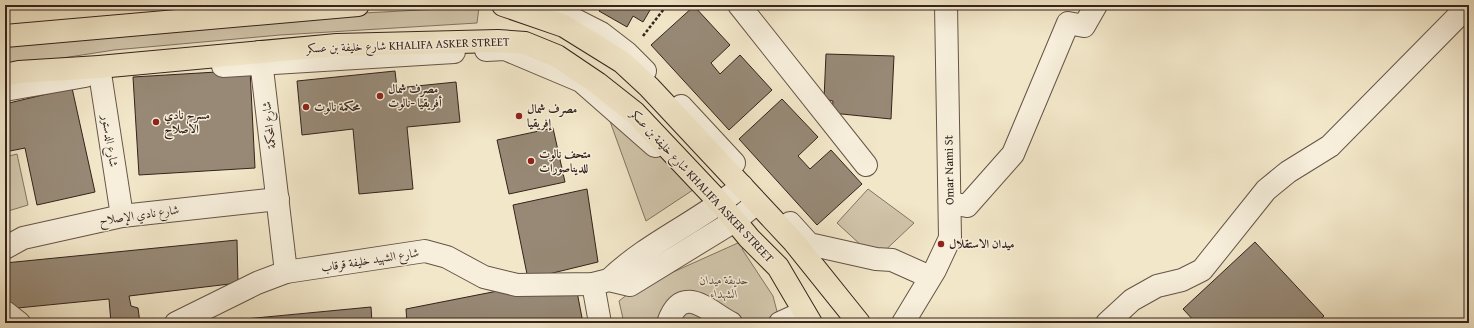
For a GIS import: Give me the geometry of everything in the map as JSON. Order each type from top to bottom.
[{"type":"main road","points":[[5,36],[358,5]]},
{"type":"main road","points":[[512,7],[564,26],[622,62],[649,87],[794,242],[859,323]]},
{"type":"main road","name":"شارع خليفة بن عسكر KHALIFA ASKER STREET","points":[[5,75],[19,72],[99,71],[261,58],[337,45],[498,41],[525,43],[557,56],[597,83],[635,113],[725,214],[778,267],[807,317]]},
{"type":"street","points":[[546,5],[601,33],[627,53],[704,130],[809,244],[876,259],[892,260],[930,277]]},
{"type":"street","points":[[739,5],[866,165]]},
{"type":"street","name":"Omar Nami St","points":[[903,323],[930,277],[950,238],[946,5]]},
{"type":"street","points":[[950,203],[967,206],[1013,154],[1068,23],[1084,26],[1096,5]]},
{"type":"street","points":[[1107,323],[1132,300],[1157,286],[1182,280],[1202,270],[1266,190],[1288,172],[1330,146],[1469,5]]},
{"type":"street","name":"شارع المحكمة","points":[[261,58],[286,272]]},
{"type":"street","points":[[5,90],[99,71]]},
{"type":"street","name":"شارع الدستور","points":[[99,71],[122,216]]},
{"type":"street","points":[[725,214],[742,186]]},
{"type":"street","name":"شارع نادي الإصلاح","points":[[5,248],[23,238],[122,216],[278,199]]},
{"type":"street","points":[[600,323],[601,282],[626,264],[725,214],[757,203]]},
{"type":"street","name":"شارع الشهيد خليفة قرقاب","points":[[176,323],[257,283],[286,272],[425,251],[447,257],[484,277],[517,285],[601,282]]},
{"type":"street","points":[[668,323],[674,310],[680,304],[691,301],[700,303],[731,323]]},
{"type":"street","points":[[5,312],[19,323]]},
{"type":"street","points":[[780,323],[807,317]]},
{"type":"path","points":[[643,36],[667,5]]},
{"type":"green space","points":[[479,7],[477,23],[280,35],[114,50],[5,67],[5,46],[286,17]]},
{"type":"green space","points":[[607,113],[702,184],[646,221]]},
{"type":"green space","points":[[17,154],[28,205],[5,212],[5,157]]},
{"type":"green space","points":[[868,189],[914,223],[876,259],[837,223]]},
{"type":"green space","name":"حديقة ميدان الشهداء","points":[[749,238],[742,249],[773,296],[780,323],[624,323],[619,301],[633,290]]},
{"type":"building","points":[[602,5],[653,5],[643,22],[633,16],[627,27],[599,11]]},
{"type":"building","points":[[694,6],[730,45],[711,63],[720,74],[740,55],[772,90],[729,130],[651,45]]},
{"type":"building","points":[[826,54],[894,56],[891,119],[832,113],[833,101],[824,99]]},
{"type":"building","points":[[250,70],[255,168],[139,175],[133,77]]},
{"type":"building","points":[[395,71],[397,88],[456,82],[460,122],[407,127],[413,189],[359,194],[353,129],[302,135],[297,81]]},
{"type":"building","points":[[72,88],[95,192],[37,205],[25,148],[5,152],[5,104]]},
{"type":"building","points":[[782,99],[818,137],[798,156],[810,169],[831,150],[862,184],[817,225],[739,139]]},
{"type":"building","name":"متحف نالوت للديناصورات","points":[[553,128],[565,182],[509,194],[497,140]]},
{"type":"building","points":[[587,189],[598,262],[528,279],[513,205]]},
{"type":"building","points":[[237,240],[238,283],[129,296],[131,306],[138,308],[140,323],[111,323],[109,299],[7,309],[5,263]]},
{"type":"building","points":[[1255,242],[1324,316],[1317,323],[1253,323],[1250,320],[1247,323],[1196,323],[1183,309]]},
{"type":"building","points":[[574,276],[583,323],[407,323],[406,309]]},
{"type":"building","points":[[371,307],[372,323],[203,323]]},
{"type":"place","name":"مصرف شمال أفريقيا -نالوت","points":[[380,96]]},
{"type":"place","name":"محكمة نالوت","points":[[306,107]]},
{"type":"place","name":"مصرف شمال إفريقيا","points":[[519,116]]},
{"type":"place","name":"مسرح نادي الاصلاح","points":[[156,122]]},
{"type":"place","name":"متحف نالوت للديناصورات","points":[[531,161]]},
{"type":"place","name":"ميدان الاستقلال","points":[[941,244]]}]
